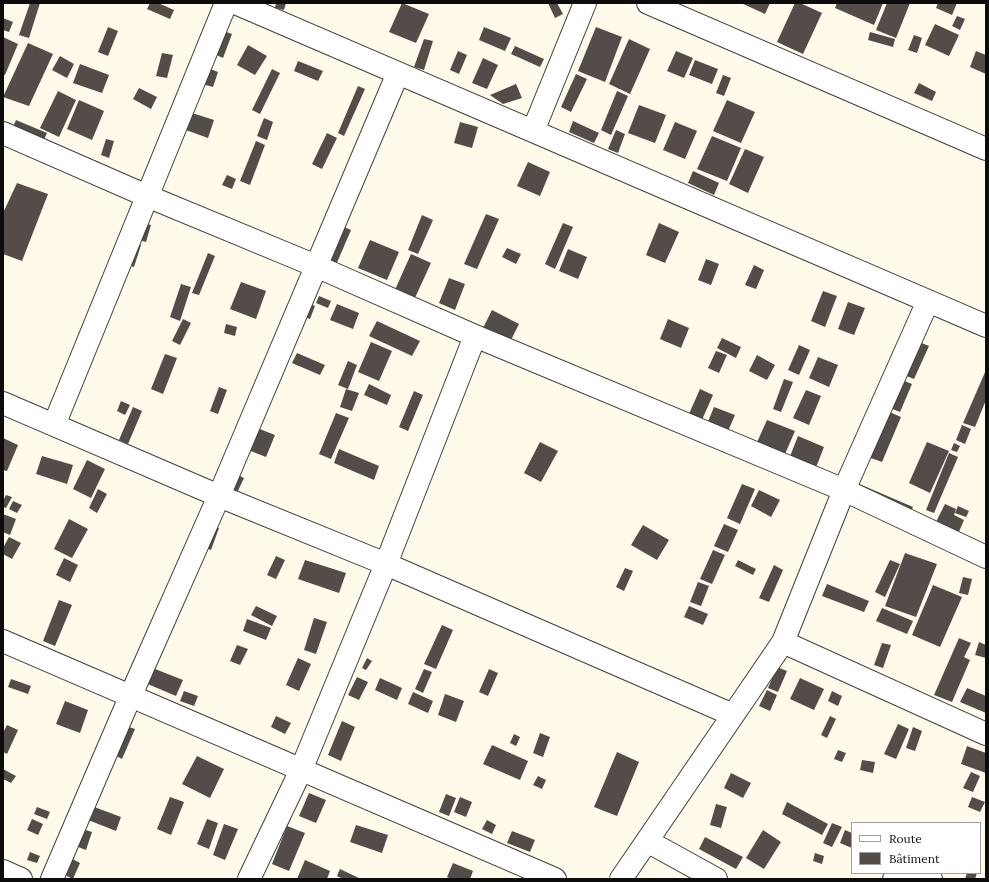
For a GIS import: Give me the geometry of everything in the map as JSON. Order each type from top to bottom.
[{"type":"street","points":[[54,425],[226,3]]},
{"type":"street","points":[[235,3],[986,326]]},
{"type":"street","points":[[532,131],[585,3]]},
{"type":"street","points":[[648,3],[986,149]]},
{"type":"street","points":[[52,879],[219,496],[398,73]]},
{"type":"street","points":[[3,133],[147,196],[316,266],[475,336],[844,490],[986,557]]},
{"type":"street","points":[[621,879],[783,642],[844,490],[928,300]]},
{"type":"street","points":[[249,879],[301,770],[386,564],[475,336]]},
{"type":"street","points":[[3,403],[219,496],[386,564],[733,716]]},
{"type":"street","points":[[3,640],[555,879]]},
{"type":"street","points":[[783,642],[986,734]]},
{"type":"street","points":[[647,840],[716,879]]},
{"type":"street","points":[[3,871],[21,879]]},
{"type":"street","points":[[894,879],[922,876],[931,879]]},
{"type":"building","points":[[30,3],[40,3],[29,38],[19,35]]},
{"type":"building","points":[[150,3],[158,3],[174,10],[170,19],[147,9]]},
{"type":"building","points":[[276,3],[286,3],[284,10],[275,8]]},
{"type":"building","points":[[402,3],[429,14],[416,43],[389,32]]},
{"type":"building","points":[[548,3],[557,3],[563,14],[555,18]]},
{"type":"building","points":[[741,3],[770,3],[765,14]]},
{"type":"building","points":[[795,3],[800,3],[822,13],[803,54],[777,42]]},
{"type":"building","points":[[837,3],[883,3],[874,25],[835,8]]},
{"type":"building","points":[[887,3],[910,3],[896,38],[876,30]]},
{"type":"building","points":[[938,3],[957,3],[952,15],[936,8]]},
{"type":"building","points":[[957,16],[965,19],[960,30],[952,26]]},
{"type":"building","points":[[3,18],[13,22],[9,32],[3,30]]},
{"type":"building","points":[[935,24],[959,35],[949,56],[925,45]]},
{"type":"building","points":[[108,27],[118,31],[108,56],[98,52]]},
{"type":"building","points":[[484,27],[511,38],[505,51],[479,40]]},
{"type":"building","points":[[596,27],[622,37],[605,82],[578,71]]},
{"type":"building","points":[[221,30],[232,34],[223,58],[212,53]]},
{"type":"building","points":[[870,32],[895,39],[893,47],[868,40]]},
{"type":"building","points":[[914,35],[922,38],[917,53],[908,50]]},
{"type":"building","points":[[3,37],[18,44],[5,75],[3,74]]},
{"type":"building","points":[[424,39],[433,41],[424,70],[414,67]]},
{"type":"building","points":[[629,39],[650,49],[630,94],[609,84]]},
{"type":"building","points":[[28,43],[53,54],[29,106],[3,97]]},
{"type":"building","points":[[248,45],[267,56],[255,75],[237,65]]},
{"type":"building","points":[[515,46],[544,59],[540,67],[511,54]]},
{"type":"building","points":[[458,51],[467,55],[459,74],[450,70]]},
{"type":"building","points":[[676,51],[693,58],[684,78],[667,71]]},
{"type":"building","points":[[976,51],[986,55],[986,74],[970,67]]},
{"type":"building","points":[[162,53],[173,55],[167,78],[156,76]]},
{"type":"building","points":[[60,56],[74,64],[67,78],[52,70]]},
{"type":"building","points":[[483,58],[498,65],[487,89],[472,83]]},
{"type":"building","points":[[695,60],[718,69],[712,84],[689,75]]},
{"type":"building","points":[[298,61],[323,71],[318,81],[294,71]]},
{"type":"building","points":[[80,64],[109,75],[102,93],[73,83]]},
{"type":"building","points":[[208,68],[218,72],[213,87],[202,84]]},
{"type":"building","points":[[272,69],[280,73],[260,114],[252,110]]},
{"type":"building","points":[[576,74],[587,79],[571,112],[561,107]]},
{"type":"building","points":[[723,75],[731,78],[724,96],[716,93]]},
{"type":"building","points":[[919,83],[936,92],[932,101],[914,93]]},
{"type":"building","points":[[516,84],[522,98],[503,104],[490,95]]},
{"type":"building","points":[[358,86],[365,89],[344,136],[338,133]]},
{"type":"building","points":[[139,88],[157,97],[151,109],[133,99]]},
{"type":"building","points":[[58,91],[76,100],[59,137],[40,128]]},
{"type":"building","points":[[617,91],[628,96],[611,135],[601,130]]},
{"type":"building","points":[[79,100],[104,111],[92,140],[67,129]]},
{"type":"building","points":[[727,100],[755,112],[741,143],[713,131]]},
{"type":"building","points":[[639,105],[666,115],[655,143],[628,133]]},
{"type":"building","points":[[189,112],[214,120],[208,138],[183,129]]},
{"type":"building","points":[[264,118],[273,122],[267,140],[257,136]]},
{"type":"building","points":[[16,120],[47,133],[43,142],[12,129]]},
{"type":"building","points":[[573,121],[599,133],[594,143],[569,132]]},
{"type":"building","points":[[460,122],[478,127],[472,148],[454,143]]},
{"type":"building","points":[[675,122],[697,131],[685,159],[663,150]]},
{"type":"building","points":[[616,130],[625,134],[618,153],[608,149]]},
{"type":"building","points":[[327,133],[337,138],[322,169],[312,164]]},
{"type":"building","points":[[712,136],[741,148],[727,181],[697,169]]},
{"type":"building","points":[[106,139],[114,141],[109,158],[101,155]]},
{"type":"building","points":[[256,141],[265,145],[250,185],[240,181]]},
{"type":"building","points":[[745,149],[764,157],[748,193],[729,184]]},
{"type":"building","points":[[528,162],[550,172],[540,196],[517,186]]},
{"type":"building","points":[[693,171],[719,183],[714,195],[688,183]]},
{"type":"building","points":[[227,175],[236,179],[232,189],[222,185]]},
{"type":"building","points":[[17,183],[48,194],[22,261],[3,254],[3,213]]},
{"type":"building","points":[[486,214],[499,219],[477,269],[464,264]]},
{"type":"building","points":[[422,215],[433,220],[418,254],[408,250]]},
{"type":"building","points":[[140,222],[151,225],[146,242],[135,239]]},
{"type":"building","points":[[563,223],[573,227],[555,269],[545,264]]},
{"type":"building","points":[[659,223],[679,232],[665,263],[646,255]]},
{"type":"building","points":[[337,224],[351,230],[336,265],[322,259]]},
{"type":"building","points":[[370,240],[399,252],[387,280],[358,268]]},
{"type":"building","points":[[132,243],[141,245],[134,267],[125,264]]},
{"type":"building","points":[[507,248],[521,254],[516,264],[502,257]]},
{"type":"building","points":[[568,249],[587,257],[578,279],[559,271]]},
{"type":"building","points":[[208,253],[215,256],[199,295],[192,293]]},
{"type":"building","points":[[411,254],[431,263],[414,300],[394,292]]},
{"type":"building","points":[[706,259],[719,264],[711,285],[698,280]]},
{"type":"building","points":[[754,265],[764,270],[756,289],[745,285]]},
{"type":"building","points":[[449,278],[465,284],[455,310],[439,303]]},
{"type":"building","points":[[241,282],[266,291],[256,319],[230,309]]},
{"type":"building","points":[[181,284],[191,287],[180,321],[170,317]]},
{"type":"building","points":[[823,291],[837,296],[825,327],[811,321]]},
{"type":"building","points":[[319,296],[331,301],[328,308],[316,303]]},
{"type":"building","points":[[305,302],[315,306],[310,319],[300,315]]},
{"type":"building","points":[[848,302],[865,308],[854,335],[838,329]]},
{"type":"building","points":[[337,304],[359,313],[353,329],[330,320]]},
{"type":"building","points":[[492,310],[519,324],[510,342],[483,328]]},
{"type":"building","points":[[183,319],[191,323],[180,345],[172,341]]},
{"type":"building","points":[[668,319],[689,328],[681,348],[660,339]]},
{"type":"building","points":[[377,321],[420,341],[412,356],[369,336]]},
{"type":"building","points":[[226,324],[237,327],[235,336],[224,333]]},
{"type":"building","points":[[722,338],[741,347],[736,358],[717,348]]},
{"type":"building","points":[[371,342],[392,351],[379,381],[358,372]]},
{"type":"building","points":[[919,342],[929,346],[914,379],[904,375]]},
{"type":"building","points":[[799,345],[810,350],[799,375],[788,370]]},
{"type":"building","points":[[716,351],[727,355],[719,373],[708,368]]},
{"type":"building","points":[[297,353],[325,365],[320,375],[292,363]]},
{"type":"building","points":[[165,354],[177,358],[163,394],[151,389]]},
{"type":"building","points":[[757,355],[775,365],[767,380],[749,371]]},
{"type":"building","points":[[818,357],[838,365],[829,387],[809,378]]},
{"type":"building","points":[[348,361],[357,365],[348,389],[338,385]]},
{"type":"building","points":[[986,370],[986,400],[975,427],[963,423]]},
{"type":"building","points":[[784,379],[793,382],[781,412],[773,409]]},
{"type":"building","points":[[902,380],[912,384],[900,412],[890,408]]},
{"type":"building","points":[[369,384],[391,395],[387,405],[364,395]]},
{"type":"building","points":[[219,387],[227,390],[218,414],[210,411]]},
{"type":"building","points":[[346,389],[359,393],[352,411],[340,407]]},
{"type":"building","points":[[700,389],[713,395],[701,422],[688,416]]},
{"type":"building","points":[[806,390],[821,396],[809,425],[793,418]]},
{"type":"building","points":[[414,391],[423,395],[408,431],[399,427]]},
{"type":"building","points":[[121,401],[130,405],[125,415],[117,411]]},
{"type":"building","points":[[133,407],[142,411],[128,444],[119,440]]},
{"type":"building","points":[[714,407],[735,415],[725,438],[705,429]]},
{"type":"building","points":[[887,411],[901,417],[882,462],[868,457]]},
{"type":"building","points":[[336,413],[349,418],[331,459],[319,454]]},
{"type":"building","points":[[767,420],[795,431],[782,461],[754,449]]},
{"type":"building","points":[[962,425],[971,429],[965,444],[956,440]]},
{"type":"building","points":[[252,426],[275,435],[266,457],[243,448]]},
{"type":"building","points":[[798,436],[824,447],[813,475],[787,464]]},
{"type":"building","points":[[3,438],[18,445],[7,471],[3,470]]},
{"type":"building","points":[[540,442],[558,451],[541,482],[524,473]]},
{"type":"building","points":[[927,442],[949,451],[930,493],[909,483]]},
{"type":"building","points":[[954,443],[960,446],[957,452],[951,450]]},
{"type":"building","points":[[339,449],[379,466],[374,480],[334,463]]},
{"type":"building","points":[[949,453],[958,457],[934,513],[926,510]]},
{"type":"building","points":[[42,456],[73,465],[67,484],[36,474]]},
{"type":"building","points":[[87,460],[105,469],[91,498],[73,489]]},
{"type":"building","points":[[232,472],[244,478],[236,495],[224,490]]},
{"type":"building","points":[[857,483],[913,507],[909,516],[853,492]]},
{"type":"building","points":[[742,484],[755,489],[740,524],[727,518]]},
{"type":"building","points":[[98,489],[107,494],[97,513],[89,508]]},
{"type":"building","points":[[759,490],[780,500],[771,517],[751,506]]},
{"type":"building","points":[[6,495],[12,497],[6,508],[3,507],[3,501]]},
{"type":"building","points":[[13,501],[22,505],[17,513],[9,509]]},
{"type":"building","points":[[945,504],[956,509],[954,515],[964,520],[955,541],[932,530]]},
{"type":"building","points":[[958,506],[969,511],[966,517],[955,513]]},
{"type":"building","points":[[3,514],[16,519],[10,535],[3,532]]},
{"type":"building","points":[[69,519],[88,529],[72,558],[54,549]]},
{"type":"building","points":[[207,524],[219,528],[211,550],[199,546]]},
{"type":"building","points":[[724,524],[738,530],[728,552],[714,546]]},
{"type":"building","points":[[643,525],[669,540],[657,560],[631,545]]},
{"type":"building","points":[[9,537],[21,543],[12,559],[3,554],[3,548]]},
{"type":"building","points":[[713,550],[725,555],[712,584],[700,579]]},
{"type":"building","points":[[905,553],[937,564],[916,617],[885,606]]},
{"type":"building","points":[[276,556],[285,560],[276,579],[267,575]]},
{"type":"building","points":[[64,558],[78,565],[70,582],[56,575]]},
{"type":"building","points":[[305,560],[346,573],[339,593],[298,579]]},
{"type":"building","points":[[738,560],[756,569],[753,575],[735,566]]},
{"type":"building","points":[[890,560],[900,564],[885,597],[875,592]]},
{"type":"building","points":[[774,565],[783,570],[769,602],[759,598]]},
{"type":"building","points":[[625,568],[633,571],[624,591],[616,587]]},
{"type":"building","points":[[963,577],[972,579],[968,595],[959,593]]},
{"type":"building","points":[[698,582],[709,586],[701,606],[690,602]]},
{"type":"building","points":[[827,584],[869,601],[864,612],[822,596]]},
{"type":"building","points":[[933,585],[962,597],[940,647],[912,635]]},
{"type":"building","points":[[59,600],[72,605],[55,646],[43,641]]},
{"type":"building","points":[[256,606],[277,616],[272,626],[251,615]]},
{"type":"building","points":[[689,606],[708,614],[703,625],[684,617]]},
{"type":"building","points":[[882,608],[913,621],[907,634],[876,621]]},
{"type":"building","points":[[314,618],[327,622],[316,654],[304,650]]},
{"type":"building","points":[[247,619],[271,628],[266,640],[243,631]]},
{"type":"building","points":[[442,625],[453,630],[436,669],[424,664]]},
{"type":"building","points":[[959,638],[971,643],[964,657],[970,660],[952,702],[934,695]]},
{"type":"building","points":[[979,642],[986,645],[986,658],[975,655]]},
{"type":"building","points":[[882,643],[891,645],[883,668],[874,665]]},
{"type":"building","points":[[237,645],[248,649],[240,665],[230,661]]},
{"type":"building","points":[[298,658],[311,664],[299,691],[286,685]]},
{"type":"building","points":[[367,658],[372,661],[366,670],[362,668]]},
{"type":"building","points":[[150,667],[183,680],[176,696],[143,682]]},
{"type":"building","points":[[777,667],[787,671],[778,692],[768,688]]},
{"type":"building","points":[[424,669],[432,672],[423,693],[415,689]]},
{"type":"building","points":[[489,669],[498,673],[488,696],[479,692]]},
{"type":"building","points":[[357,677],[368,682],[359,700],[348,695]]},
{"type":"building","points":[[380,678],[402,688],[397,700],[375,690]]},
{"type":"building","points":[[800,678],[824,689],[814,710],[790,699]]},
{"type":"building","points":[[11,679],[31,686],[28,694],[8,687]]},
{"type":"building","points":[[967,688],[986,696],[986,713],[960,702]]},
{"type":"building","points":[[767,690],[777,695],[770,711],[759,706]]},
{"type":"building","points":[[184,691],[198,696],[194,706],[180,701]]},
{"type":"building","points":[[832,691],[842,696],[838,706],[828,701]]},
{"type":"building","points":[[413,692],[433,701],[428,713],[408,704]]},
{"type":"building","points":[[445,694],[464,701],[456,722],[438,715]]},
{"type":"building","points":[[65,701],[88,710],[80,733],[56,724]]},
{"type":"building","points":[[276,716],[291,723],[285,734],[271,727]]},
{"type":"building","points":[[830,716],[836,719],[827,738],[821,735]]},
{"type":"building","points":[[342,721],[355,727],[341,761],[328,755]]},
{"type":"building","points":[[898,724],[909,729],[896,759],[884,754]]},
{"type":"building","points":[[7,725],[18,730],[7,754],[3,752],[3,733]]},
{"type":"building","points":[[123,725],[135,729],[122,759],[111,753]]},
{"type":"building","points":[[913,727],[922,731],[915,751],[906,748]]},
{"type":"building","points":[[540,733],[550,737],[543,757],[533,753]]},
{"type":"building","points":[[514,734],[520,737],[516,746],[510,743]]},
{"type":"building","points":[[492,745],[528,761],[520,780],[483,764]]},
{"type":"building","points":[[967,746],[986,753],[986,773],[961,764]]},
{"type":"building","points":[[838,750],[846,753],[842,762],[834,759]]},
{"type":"building","points":[[617,752],[639,762],[617,816],[594,807]]},
{"type":"building","points":[[197,756],[224,769],[210,798],[182,784]]},
{"type":"building","points":[[862,760],[875,762],[873,773],[860,770]]},
{"type":"building","points":[[3,769],[16,776],[11,783],[3,779]]},
{"type":"building","points":[[971,772],[980,776],[973,792],[963,788]]},
{"type":"building","points":[[731,773],[751,783],[743,798],[724,788]]},
{"type":"building","points":[[538,776],[546,780],[542,789],[533,785]]},
{"type":"building","points":[[309,793],[326,800],[316,823],[299,816]]},
{"type":"building","points":[[446,794],[456,798],[449,816],[439,812]]},
{"type":"building","points":[[170,797],[184,802],[171,835],[157,829]]},
{"type":"building","points":[[460,797],[472,802],[466,817],[454,812]]},
{"type":"building","points":[[972,797],[985,802],[980,812],[968,807]]},
{"type":"building","points":[[787,802],[828,824],[822,835],[782,814]]},
{"type":"building","points":[[716,804],[727,807],[721,828],[710,825]]},
{"type":"building","points":[[89,805],[121,817],[116,831],[83,818]]},
{"type":"building","points":[[37,807],[50,812],[47,819],[34,814]]},
{"type":"building","points":[[32,819],[43,824],[38,835],[27,830]]},
{"type":"building","points":[[207,819],[218,823],[209,849],[197,844]]},
{"type":"building","points":[[487,820],[496,825],[492,834],[482,829]]},
{"type":"building","points":[[832,823],[842,827],[832,847],[823,843]]},
{"type":"building","points":[[224,824],[238,829],[225,860],[213,855]]},
{"type":"building","points":[[356,825],[388,835],[382,853],[350,842]]},
{"type":"building","points":[[287,826],[305,833],[289,871],[272,864]]},
{"type":"building","points":[[79,828],[92,832],[86,850],[73,845]]},
{"type":"building","points":[[763,830],[781,842],[764,869],[746,858]]},
{"type":"building","points":[[845,830],[851,833],[851,848],[840,843]]},
{"type":"building","points":[[512,831],[535,840],[530,852],[507,843]]},
{"type":"building","points":[[705,837],[743,857],[736,869],[699,849]]},
{"type":"building","points":[[30,852],[40,856],[37,863],[27,860]]},
{"type":"building","points":[[815,853],[824,856],[822,864],[813,861]]},
{"type":"building","points":[[67,856],[80,863],[73,879],[59,872]]},
{"type":"building","points":[[305,860],[330,871],[327,879],[297,879]]},
{"type":"building","points":[[453,863],[473,871],[470,879],[451,879],[447,877]]},
{"type":"building","points":[[340,869],[361,879],[343,879],[337,876]]},
{"type":"building","points":[[967,874],[977,874],[975,879],[965,879]]}]
